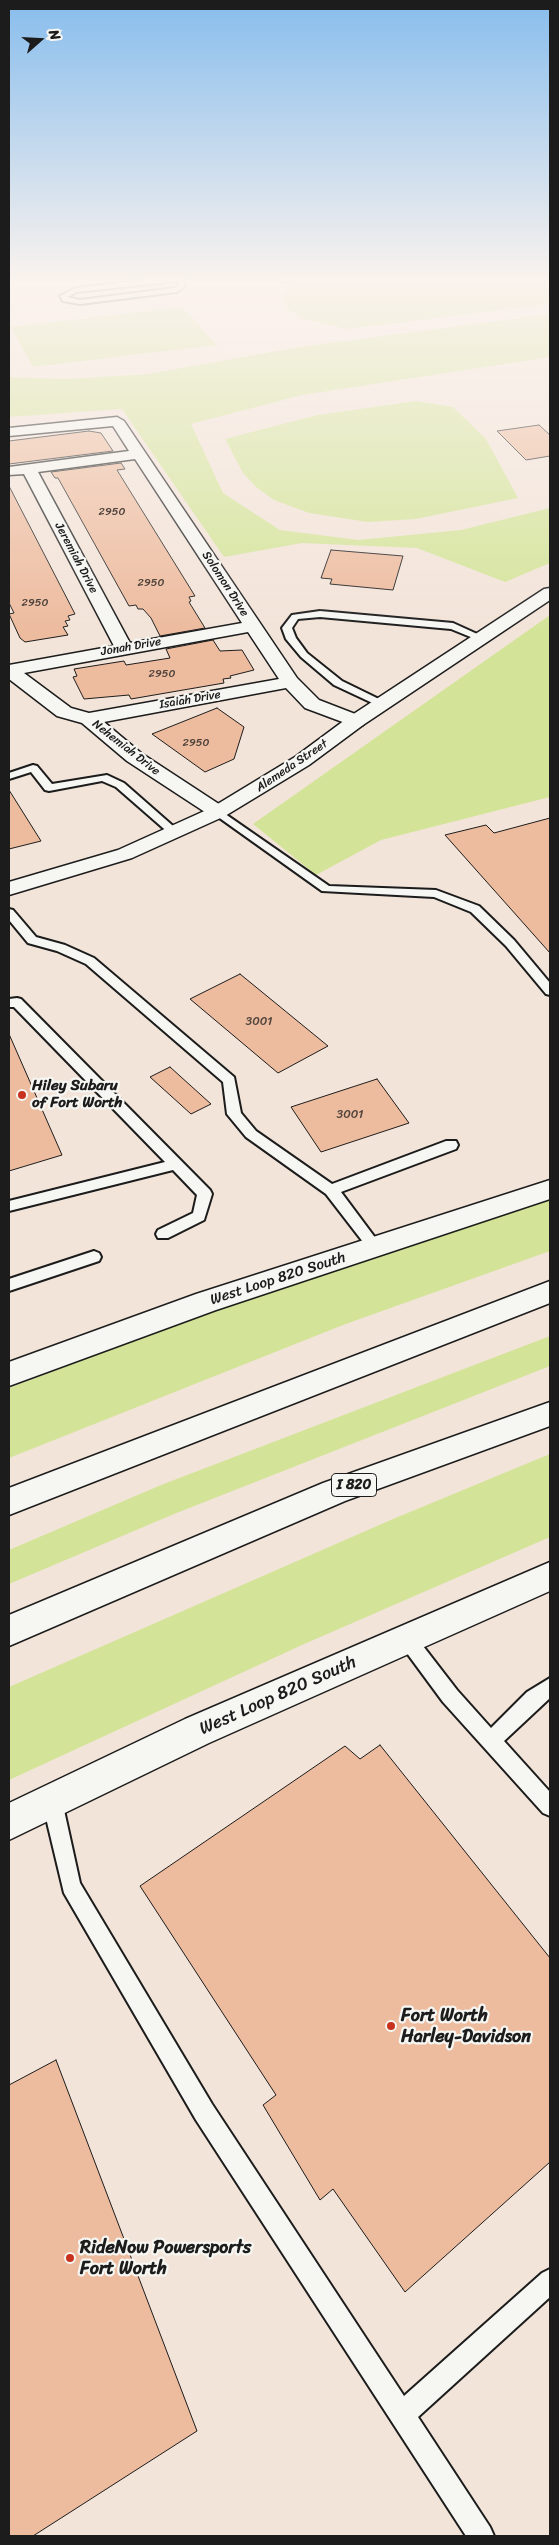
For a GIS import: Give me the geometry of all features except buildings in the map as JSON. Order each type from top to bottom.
[{"type":"main road","name":"Solomon Drive","points":[[9,432],[117,421],[290,682],[312,704],[356,721]]},
{"type":"main road","points":[[9,471],[139,454]]},
{"type":"main road","name":"Jeremiah Drive","points":[[29,469],[124,648]]},
{"type":"main road","name":"Alemeda Street","points":[[9,889],[125,854],[218,812],[302,761],[380,704],[550,593]]},
{"type":"main road","name":"Jonah Drive","points":[[9,670],[253,626]]},
{"type":"main road","name":"Nehemiah Drive","points":[[9,670],[64,712],[89,719],[134,757],[218,812]]},
{"type":"main road","name":"Isaiah Drive","points":[[89,719],[290,682]]},
{"type":"main road","name":"West Loop 820 South","points":[[9,1374],[206,1302],[550,1189]]},
{"type":"main road","points":[[9,1502],[550,1292]]},
{"type":"main road","points":[[9,1482],[251,1407]]},
{"type":"main road","name":"I 820","points":[[9,1631],[160,1564],[334,1492],[550,1414]]},
{"type":"main road","points":[[9,1648],[160,1564]]},
{"type":"main road","name":"West Loop 820 South","points":[[9,1822],[197,1731],[550,1576]]},
{"type":"lane","points":[[380,704],[338,683],[304,655],[291,639],[287,628],[295,617],[320,614],[453,626],[481,638]]},
{"type":"lane","points":[[9,776],[33,768],[49,788],[103,778],[120,785],[175,833]]},
{"type":"lane","points":[[218,812],[326,889],[436,894],[475,909],[510,943],[550,991]]},
{"type":"lane","points":[[9,914],[32,940],[61,948],[90,961],[229,1080],[234,1114],[251,1134],[301,1171],[331,1190],[375,1247]]},
{"type":"lane","points":[[12,1000],[205,1194],[199,1216],[163,1234]]},
{"type":"lane","points":[[331,1190],[451,1145]]},
{"type":"lane","points":[[9,1206],[175,1164]]},
{"type":"lane","points":[[9,1285],[94,1257]]},
{"type":"lane","points":[[407,1639],[450,1696],[550,1806]]},
{"type":"lane","points":[[491,1741],[534,1698],[550,1687]]},
{"type":"lane","points":[[52,1801],[71,1886],[204,2112],[481,2536]]},
{"type":"lane","points":[[402,2415],[550,2281]]},
{"type":"green space","points":[[9,396],[299,396],[191,424],[223,493],[280,530],[358,540],[461,530],[550,508],[550,563],[505,582],[417,548],[302,543],[224,557],[122,409],[9,417]]},
{"type":"green space","points":[[416,401],[453,407],[486,439],[518,498],[416,519],[368,522],[309,513],[274,500],[256,487],[243,473],[225,439],[317,415]]},
{"type":"green space","points":[[550,615],[550,797],[381,840],[316,875],[253,824]]},
{"type":"green space","points":[[550,1198],[550,1251],[343,1325],[9,1458],[9,1388],[229,1304]]},
{"type":"green space","points":[[550,1336],[550,1366],[174,1514],[9,1584],[9,1550],[161,1485]]},
{"type":"green space","points":[[550,1454],[550,1537],[302,1645],[9,1780],[9,1687],[393,1519]]},
{"type":"place","name":"Hiley Subaru of Fort Worth","points":[[22,1095]]},
{"type":"place","name":"Fort Worth Harley-Davidson","points":[[391,2026]]},
{"type":"place","name":"RideNow Powersports Fort Worth","points":[[70,2258]]}]
